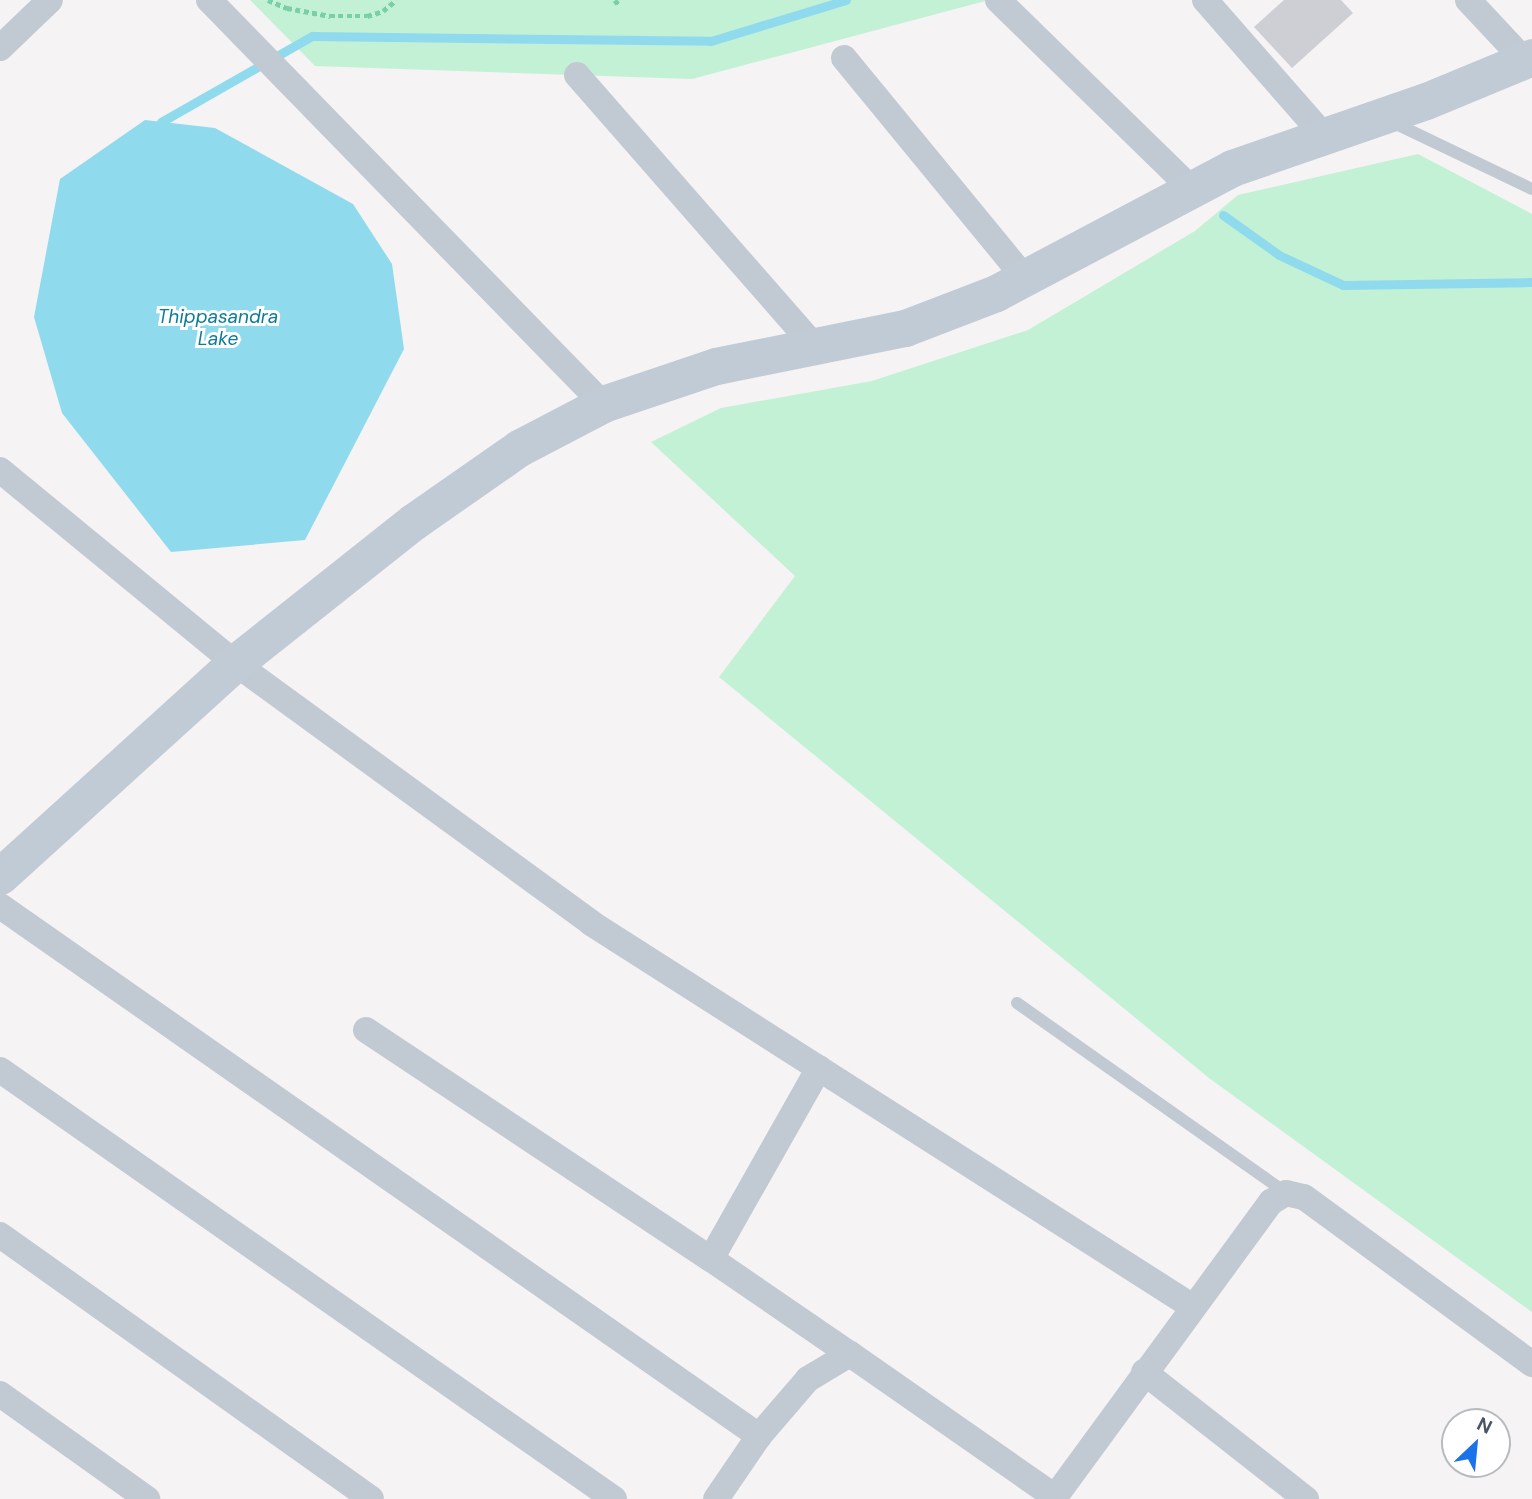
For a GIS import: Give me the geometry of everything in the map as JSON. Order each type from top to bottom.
[{"type":"main road","points":[[0,876],[235,663],[413,522],[519,448],[603,404],[716,366],[905,328],[996,293],[1232,168],[1426,101],[1528,59]]},
{"type":"street","points":[[0,48],[50,0]]},
{"type":"street","points":[[209,0],[603,404]]},
{"type":"street","points":[[998,0],[1192,189]]},
{"type":"street","points":[[1205,0],[1323,135]]},
{"type":"street","points":[[1468,0],[1528,59]]},
{"type":"street","points":[[844,58],[1025,278]]},
{"type":"street","points":[[577,75],[814,346]]},
{"type":"street","points":[[0,470],[235,663],[591,923],[1193,1307]]},
{"type":"street","points":[[0,906],[759,1436]]},
{"type":"street","points":[[366,1030],[711,1259],[1055,1498],[1144,1372],[1271,1202],[1286,1193],[1304,1197],[1532,1364]]},
{"type":"street","points":[[711,1259],[819,1068]]},
{"type":"street","points":[[0,1070],[614,1499]]},
{"type":"street","points":[[0,1235],[371,1499]]},
{"type":"street","points":[[716,1499],[759,1436],[808,1379],[850,1354]]},
{"type":"street","points":[[1144,1372],[1306,1499]]},
{"type":"street","points":[[0,1394],[147,1499]]},
{"type":"lane","points":[[1380,116],[1532,189]]},
{"type":"lane","points":[[1017,1003],[1286,1193]]},
{"type":"path","points":[[268,0],[287,8],[330,16],[367,16],[383,11],[396,0]]},
{"type":"path","points":[[615,0],[620,5]]},
{"type":"green space","points":[[250,0],[989,0],[692,79],[315,66]]},
{"type":"green space","points":[[1418,154],[1532,214],[1532,1312],[1209,1078],[719,677],[795,576],[651,442],[721,408],[872,381],[1028,330],[1195,231],[1238,195]]},
{"type":"water","name":"Thippasandra Lake","points":[[145,120],[215,128],[353,204],[392,264],[404,349],[305,540],[171,552],[62,413],[34,317],[60,179]]},
{"type":"building","points":[[1284,0],[1341,0],[1353,13],[1292,68],[1254,27]]},
{"type":"waterway","points":[[161,122],[312,36],[711,41],[846,0]]},
{"type":"waterway","points":[[1223,215],[1279,255],[1343,285],[1532,282]]}]
